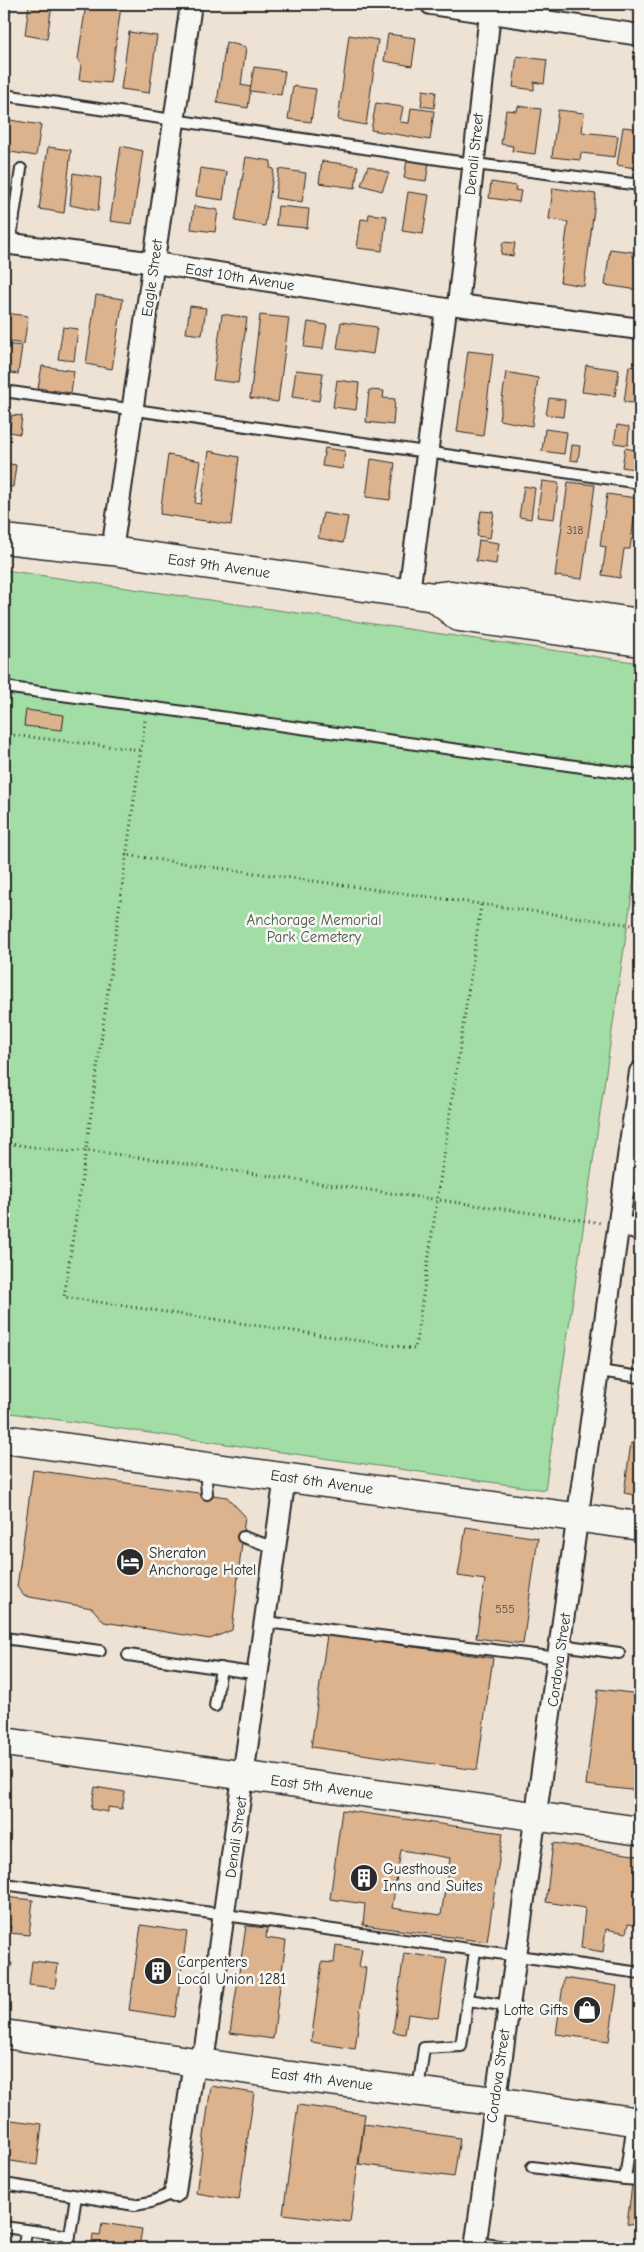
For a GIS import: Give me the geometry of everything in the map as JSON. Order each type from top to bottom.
[{"type":"main road","name":"East 9th Avenue","points":[[4,539],[112,551],[421,595],[451,596],[640,623]]},
{"type":"main road","points":[[421,595],[459,617],[640,642]]},
{"type":"main road","name":"East 6th Avenue","points":[[4,1439],[578,1516],[640,1526]]},
{"type":"main road","name":"East 5th Avenue","points":[[4,1742],[640,1831]]},
{"type":"main road","name":"East 4th Avenue","points":[[4,2034],[194,2062],[494,2101],[637,2122]]},
{"type":"street","name":"Eagle Street","points":[[112,551],[155,264],[191,4]]},
{"type":"street","points":[[431,4],[490,8],[640,35]]},
{"type":"street","name":"Denali Street","points":[[421,595],[428,452],[473,164],[490,8]]},
{"type":"street","name":"East 10th Avenue","points":[[7,243],[452,307],[640,329]]},
{"type":"street","name":"Cordova Street","points":[[476,2245],[494,2101],[537,1817],[640,1077]]},
{"type":"street","points":[[619,1226],[640,1229]]},
{"type":"street","name":"Denali Street","points":[[175,2192],[194,2062],[205,2048],[245,1776],[285,1477]]},
{"type":"lane","points":[[4,95],[473,164],[640,186]]},
{"type":"lane","points":[[7,243],[20,169]]},
{"type":"lane","points":[[4,391],[640,483]]},
{"type":"lane","points":[[4,687],[640,775]]},
{"type":"lane","points":[[599,1371],[640,1377]]},
{"type":"lane","points":[[205,1466],[207,1494]]},
{"type":"lane","points":[[243,1537],[276,1548]]},
{"type":"lane","points":[[266,1622],[560,1651],[619,1653]]},
{"type":"lane","points":[[4,1638],[100,1651]]},
{"type":"lane","points":[[128,1655],[259,1674]]},
{"type":"lane","points":[[215,1706],[221,1668]]},
{"type":"lane","points":[[4,1884],[640,1974]]},
{"type":"lane","points":[[418,2091],[424,2048],[462,2046],[475,1950]]},
{"type":"lane","points":[[468,2000],[509,2006]]},
{"type":"lane","points":[[625,2179],[637,2122]]},
{"type":"lane","points":[[532,2167],[640,2180]]},
{"type":"lane","points":[[4,2184],[135,2205],[151,2202],[175,2192]]},
{"type":"lane","points":[[68,2248],[76,2196]]},
{"type":"lane","points":[[4,2227],[70,2236]]},
{"type":"lane","points":[[24,2248],[26,2230]]},
{"type":"lane","points":[[476,2245],[515,2248]]},
{"type":"path","points":[[147,707],[64,1297],[415,1349],[481,905]]},
{"type":"path","points":[[4,734],[141,750]]},
{"type":"path","points":[[125,855],[640,926]]},
{"type":"path","points":[[4,1143],[70,1152],[86,1150],[619,1226]]},
{"type":"green space","name":"Anchorage Memorial Park Cemetery","points":[[4,570],[640,663],[640,839],[545,1490],[4,1412]]},
{"type":"building","points":[[4,4],[11,4],[8,34],[4,34]]},
{"type":"building","points":[[29,4],[52,4],[47,39],[25,35]]},
{"type":"building","points":[[86,4],[121,7],[110,83],[79,80],[81,65],[78,59]]},
{"type":"building","points":[[129,32],[157,36],[149,93],[121,89]]},
{"type":"building","points":[[388,34],[416,38],[412,66],[384,61]]},
{"type":"building","points":[[349,35],[378,40],[366,125],[338,120]]},
{"type":"building","points":[[226,42],[246,47],[241,85],[251,87],[248,108],[217,103]]},
{"type":"building","points":[[517,56],[547,60],[544,84],[534,82],[534,90],[513,87]]},
{"type":"building","points":[[254,67],[285,71],[281,95],[250,91]]},
{"type":"building","points":[[293,86],[316,89],[311,122],[288,119]]},
{"type":"building","points":[[423,90],[436,92],[434,108],[421,106]]},
{"type":"building","points":[[376,103],[403,107],[400,122],[409,123],[411,108],[434,111],[430,140],[371,130]]},
{"type":"building","points":[[518,106],[541,109],[535,154],[512,151],[513,146],[501,144],[506,110],[517,111]]},
{"type":"building","points":[[558,110],[584,113],[582,132],[618,136],[615,157],[581,153],[580,160],[552,157]]},
{"type":"building","points":[[4,119],[41,125],[36,156],[4,151]]},
{"type":"building","points":[[623,127],[640,129],[640,160],[636,159],[635,168],[617,165]]},
{"type":"building","points":[[121,146],[143,151],[132,224],[110,221]]},
{"type":"building","points":[[48,147],[71,150],[64,213],[39,209]]},
{"type":"building","points":[[246,157],[271,161],[270,168],[274,169],[265,226],[235,221]]},
{"type":"building","points":[[407,160],[429,163],[426,181],[404,178]]},
{"type":"building","points":[[322,161],[358,166],[355,188],[319,183]]},
{"type":"building","points":[[368,166],[389,173],[382,191],[361,185]]},
{"type":"building","points":[[200,168],[227,172],[223,200],[196,196]]},
{"type":"building","points":[[279,169],[306,173],[302,202],[275,198]]},
{"type":"building","points":[[73,173],[101,178],[98,211],[70,205]]},
{"type":"building","points":[[491,182],[516,186],[515,190],[521,191],[519,202],[489,198]]},
{"type":"building","points":[[553,188],[596,194],[584,286],[560,282],[568,222],[549,219]]},
{"type":"building","points":[[408,192],[429,195],[423,234],[402,231]]},
{"type":"building","points":[[194,206],[218,210],[215,232],[191,229]]},
{"type":"building","points":[[278,206],[309,209],[307,228],[276,225]]},
{"type":"building","points":[[369,214],[387,216],[382,251],[357,248],[361,219],[368,220]]},
{"type":"building","points":[[503,242],[515,243],[513,256],[501,254]]},
{"type":"building","points":[[610,249],[633,252],[632,256],[640,257],[638,290],[605,285]]},
{"type":"building","points":[[96,295],[123,299],[112,369],[86,364]]},
{"type":"building","points":[[190,306],[206,308],[202,335],[186,333]]},
{"type":"building","points":[[5,313],[28,316],[24,344],[4,341]]},
{"type":"building","points":[[222,314],[247,318],[238,383],[213,380]]},
{"type":"building","points":[[260,315],[289,318],[278,402],[250,398]]},
{"type":"building","points":[[308,322],[327,325],[323,349],[304,347]]},
{"type":"building","points":[[341,322],[377,327],[373,354],[337,349]]},
{"type":"building","points":[[63,327],[78,329],[74,361],[58,359]]},
{"type":"building","points":[[4,344],[22,346],[18,374],[4,372]]},
{"type":"building","points":[[468,351],[493,354],[483,436],[457,432]]},
{"type":"building","points":[[586,365],[619,370],[615,396],[582,392]]},
{"type":"building","points":[[42,366],[74,371],[71,393],[38,388]]},
{"type":"building","points":[[629,366],[640,367],[640,404],[624,402]]},
{"type":"building","points":[[296,370],[323,373],[319,401],[292,397]]},
{"type":"building","points":[[506,372],[538,378],[532,426],[499,420]]},
{"type":"building","points":[[337,380],[359,383],[356,410],[333,407]]},
{"type":"building","points":[[369,390],[384,391],[383,398],[395,399],[393,425],[366,422]]},
{"type":"building","points":[[549,398],[565,400],[563,417],[546,415]]},
{"type":"building","points":[[12,415],[22,416],[20,434],[9,432]]},
{"type":"building","points":[[617,425],[629,427],[628,445],[614,443]]},
{"type":"building","points":[[545,429],[567,432],[564,454],[542,451]]},
{"type":"building","points":[[572,445],[580,446],[578,461],[570,460]]},
{"type":"building","points":[[325,448],[345,451],[343,469],[322,466]]},
{"type":"building","points":[[625,448],[640,451],[640,470],[622,467]]},
{"type":"building","points":[[209,451],[239,457],[231,525],[160,514],[168,455],[201,461],[195,503],[201,504]]},
{"type":"building","points":[[371,459],[395,463],[390,500],[366,497]]},
{"type":"building","points":[[4,463],[16,465],[13,487],[4,486]]},
{"type":"building","points":[[542,481],[559,483],[554,519],[537,517]]},
{"type":"building","points":[[568,482],[595,485],[582,579],[555,576]]},
{"type":"building","points":[[524,486],[535,488],[531,519],[519,517]]},
{"type":"building","points":[[607,494],[637,498],[630,549],[624,549],[620,578],[602,575],[606,547],[600,546]]},
{"type":"building","points":[[481,511],[494,512],[490,538],[477,536]]},
{"type":"building","points":[[323,513],[348,517],[343,543],[318,538]]},
{"type":"building","points":[[479,540],[499,543],[496,564],[476,561]]},
{"type":"building","points":[[26,710],[64,715],[62,730],[24,726]]},
{"type":"building","points":[[631,1443],[640,1444],[640,1496],[624,1493]]},
{"type":"building","name":"Sheraton Anchorage Hotel","points":[[33,1470],[227,1497],[245,1516],[232,1630],[210,1639],[104,1622],[92,1608],[24,1596],[17,1587]]},
{"type":"building","points":[[466,1527],[538,1538],[523,1644],[476,1638],[485,1580],[458,1576]]},
{"type":"building","points":[[327,1635],[493,1658],[477,1770],[311,1747]]},
{"type":"building","points":[[598,1689],[640,1694],[640,1791],[586,1785]]},
{"type":"building","points":[[4,1765],[8,1766],[4,1799]]},
{"type":"building","points":[[95,1787],[125,1792],[122,1809],[108,1807],[108,1812],[91,1809]]},
{"type":"building","name":"Guesthouse Inns and Suites","points":[[342,1810],[503,1833],[487,1942],[363,1925],[365,1904],[330,1899]],"holes":[[[401,1850],[450,1858],[441,1915],[392,1908]]]},
{"type":"building","points":[[553,1843],[640,1856],[640,1926],[628,1924],[626,1933],[606,1929],[603,1952],[581,1948],[585,1908],[546,1902]]},
{"type":"building","points":[[4,1897],[33,1900],[29,1935],[10,1933],[11,1926],[4,1925]]},
{"type":"building","name":"Carpenters Local Union 1281","points":[[141,1925],[187,1932],[175,2017],[129,2010]]},
{"type":"building","points":[[246,1926],[267,1928],[266,1938],[286,1941],[273,2039],[230,2033]]},
{"type":"building","points":[[336,1945],[362,1949],[359,1967],[366,1968],[355,2049],[311,2042],[322,1962],[334,1963]]},
{"type":"building","points":[[404,1953],[447,1959],[438,2018],[408,2014],[405,2034],[393,2032]]},
{"type":"building","points":[[32,1961],[58,1964],[55,1988],[29,1985]]},
{"type":"building","points":[[4,1962],[12,1963],[8,1991],[4,1990]]},
{"type":"building","name":"Lotte Gifts","points":[[564,1978],[617,1986],[609,2041],[556,2034]]},
{"type":"building","points":[[211,2086],[254,2093],[239,2200],[196,2193]]},
{"type":"building","points":[[298,2105],[365,2114],[350,2222],[283,2214]]},
{"type":"building","points":[[4,2119],[42,2124],[37,2165],[4,2160]]},
{"type":"building","points":[[364,2124],[460,2138],[454,2177],[359,2164]]},
{"type":"building","points":[[632,2185],[640,2186],[640,2226],[627,2224]]},
{"type":"building","points":[[102,2223],[142,2229],[139,2248],[91,2248],[93,2235],[100,2236]]},
{"type":"place","name":"Sheraton Anchorage Hotel","points":[[130,1562]]},
{"type":"place","name":"Guesthouse Inns and Suites","points":[[364,1878]]},
{"type":"place","name":"Carpenters Local Union 1281","points":[[158,1971]]},
{"type":"place","name":"Lotte Gifts","points":[[587,2010]]}]
